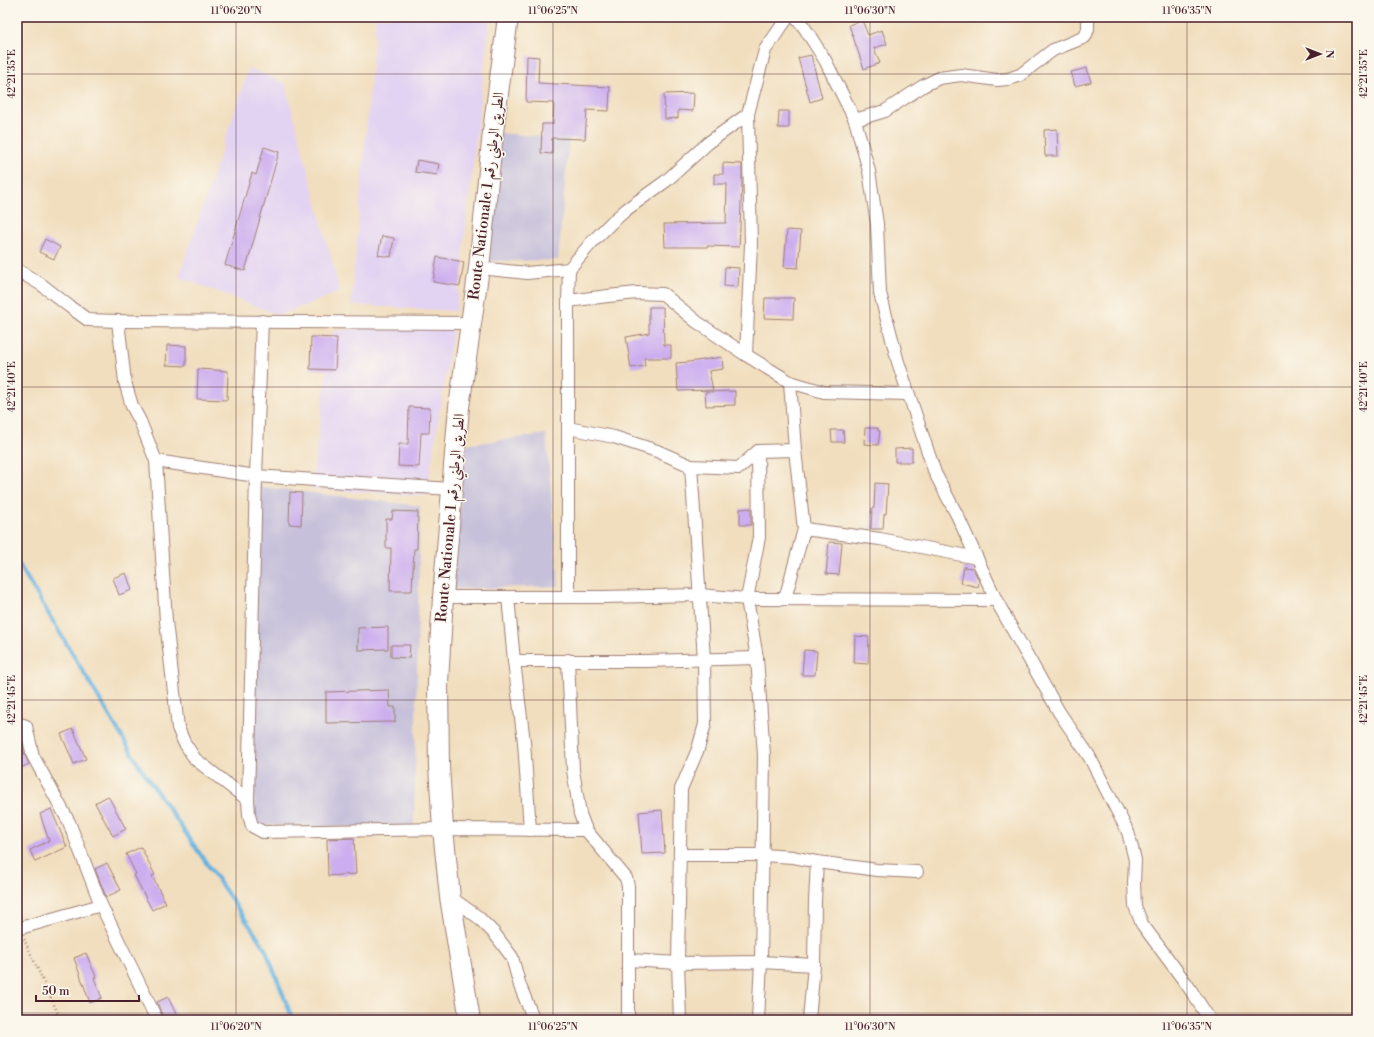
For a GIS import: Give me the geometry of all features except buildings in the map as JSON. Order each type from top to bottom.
[{"type":"highway","name":"Route Nationale الطريق الوطني رقم 1","points":[[470,1020],[450,897],[443,829],[439,766],[438,682],[451,489],[459,407],[479,268],[493,132],[508,17]]},
{"type":"street","points":[[746,355],[751,244],[748,114],[765,50],[788,17]]},
{"type":"street","points":[[795,17],[804,27],[825,60],[855,120],[869,171],[875,209],[880,293],[898,362],[935,473],[958,517],[996,600],[1059,712],[1089,756],[1128,832],[1135,860],[1135,906],[1142,924],[1188,986],[1210,1020]]},
{"type":"street","points":[[855,120],[884,111],[923,86],[939,78],[961,75],[997,80],[1008,79],[1020,75],[1053,50],[1085,37],[1088,29],[1088,17]]},
{"type":"street","points":[[568,597],[569,269],[592,242],[627,209],[666,180],[708,143],[748,114]]},
{"type":"street","points":[[479,268],[527,273],[569,269]]},
{"type":"street","points":[[17,270],[42,285],[70,308],[88,320],[472,323]]},
{"type":"street","points":[[568,301],[630,294],[663,294],[697,322],[790,382],[824,392],[908,394]]},
{"type":"street","points":[[118,321],[125,382],[130,400],[156,461],[166,621],[178,728],[184,742],[195,759],[248,800]]},
{"type":"street","points":[[262,321],[256,476],[248,800],[249,815],[252,826],[263,832],[443,829],[586,830]]},
{"type":"street","points":[[785,599],[804,529],[795,450],[790,382]]},
{"type":"street","points":[[568,428],[614,437],[657,451],[691,466],[739,468],[758,451],[795,450]]},
{"type":"street","points":[[758,451],[760,537],[747,599],[757,658],[764,755],[761,962],[758,1020]]},
{"type":"street","points":[[156,461],[256,476],[451,489]]},
{"type":"street","points":[[680,1020],[678,963],[681,788],[698,749],[705,724],[704,659],[691,466]]},
{"type":"street","points":[[804,529],[880,539],[977,558]]},
{"type":"street","points":[[443,597],[700,595],[747,599],[996,600]]},
{"type":"street","points":[[508,597],[524,742],[530,830]]},
{"type":"street","points":[[514,661],[646,661],[757,658]]},
{"type":"street","points":[[568,660],[573,770],[580,814],[586,830],[626,878],[628,886],[628,1020]]},
{"type":"street","points":[[17,723],[26,726],[33,756],[69,822],[101,905],[157,1020]]},
{"type":"street","points":[[680,855],[793,857],[817,862],[877,870],[917,872]]},
{"type":"street","points":[[809,1020],[814,965],[817,862]]},
{"type":"street","points":[[450,897],[483,922],[494,933],[512,957],[520,986],[534,1020]]},
{"type":"street","points":[[18,929],[101,905]]},
{"type":"street","points":[[629,960],[678,963],[761,962],[814,965]]},
{"type":"path","points":[[18,929],[61,1020]]},
{"type":"shaded area","points":[[376,17],[490,17],[456,311],[351,305]]},
{"type":"shaded area","points":[[249,68],[285,83],[340,292],[279,315],[179,277]]},
{"type":"shaded area","points":[[500,133],[569,139],[558,260],[489,261]]},
{"type":"shaded area","points":[[444,323],[453,330],[426,496],[311,489],[332,332],[371,326]]},
{"type":"shaded area","points":[[546,434],[559,586],[453,589],[465,445]]},
{"type":"shaded area","points":[[255,486],[420,506],[414,829],[255,825],[250,649]]},
{"type":"waterway","points":[[17,561],[140,767],[265,948],[293,1020]]}]
